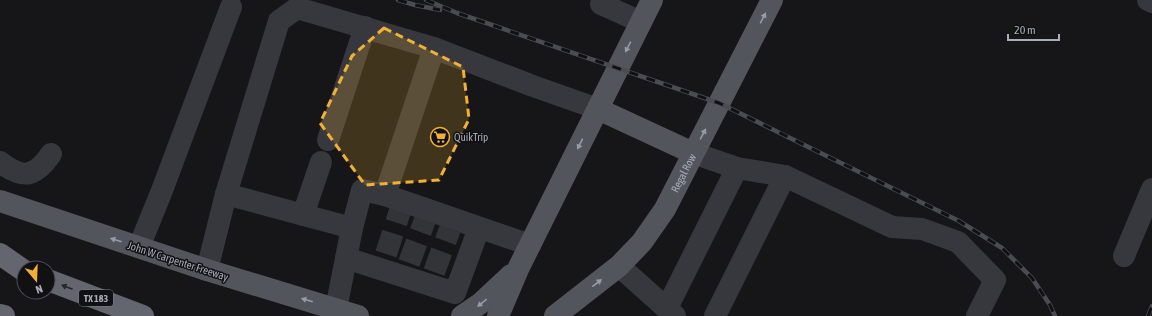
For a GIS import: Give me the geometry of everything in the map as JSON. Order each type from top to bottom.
[{"type":"highway","points":[[0,254],[16,266]]},
{"type":"highway","points":[[0,263],[16,269]]},
{"type":"highway","name":"TX 183","points":[[56,283],[143,316]]},
{"type":"highway","points":[[0,315],[4,316]]},
{"type":"main road","points":[[498,316],[519,267],[652,0]]},
{"type":"main road","name":"Regal Row","points":[[555,316],[572,308],[619,266],[642,242],[665,209],[772,0]]},
{"type":"main road","points":[[598,109],[693,153]]},
{"type":"main road","name":"John W Carpenter Freeway","points":[[0,201],[262,288],[358,316]]},
{"type":"main road","points":[[462,316],[481,303],[519,267]]},
{"type":"lane","points":[[602,0],[601,4],[641,22]]},
{"type":"lane","points":[[1148,0],[1152,2]]},
{"type":"lane","points":[[139,247],[161,193],[231,7]]},
{"type":"lane","points":[[207,270],[226,194],[279,21],[297,8],[434,48],[598,109]]},
{"type":"lane","points":[[328,140],[364,27]]},
{"type":"lane","points":[[396,202],[434,48]]},
{"type":"lane","points":[[693,153],[737,168],[785,176],[892,227],[922,229],[958,242],[995,280],[977,316]]},
{"type":"lane","points":[[0,162],[15,172],[23,174],[31,173],[39,169],[51,154]]},
{"type":"lane","points":[[303,215],[321,162]]},
{"type":"lane","points":[[619,266],[671,312],[737,168]]},
{"type":"lane","points":[[715,316],[785,176]]},
{"type":"lane","points":[[1124,256],[1152,189]]},
{"type":"lane","points":[[336,309],[352,228],[362,190],[452,224],[479,228],[530,245]]},
{"type":"lane","points":[[226,194],[352,228]]},
{"type":"lane","points":[[346,258],[383,262],[432,278],[455,293],[479,228]]},
{"type":"highlighted area","points":[[384,28],[463,67],[469,119],[439,180],[365,185],[320,123],[352,56]]},
{"type":"tunnel","points":[[386,254],[400,211]]},
{"type":"tunnel","points":[[409,263],[425,220]]},
{"type":"tunnel","points":[[434,272],[450,229]]},
{"type":"railway","points":[[398,0],[440,10]]},
{"type":"railway","points":[[426,0],[457,13],[719,103],[959,221],[1002,248],[1032,278],[1050,305],[1055,316]]},
{"type":"railway","points":[[1148,316],[1152,306]]},
{"type":"place","name":"QuikTrip","points":[[440,137]]}]
